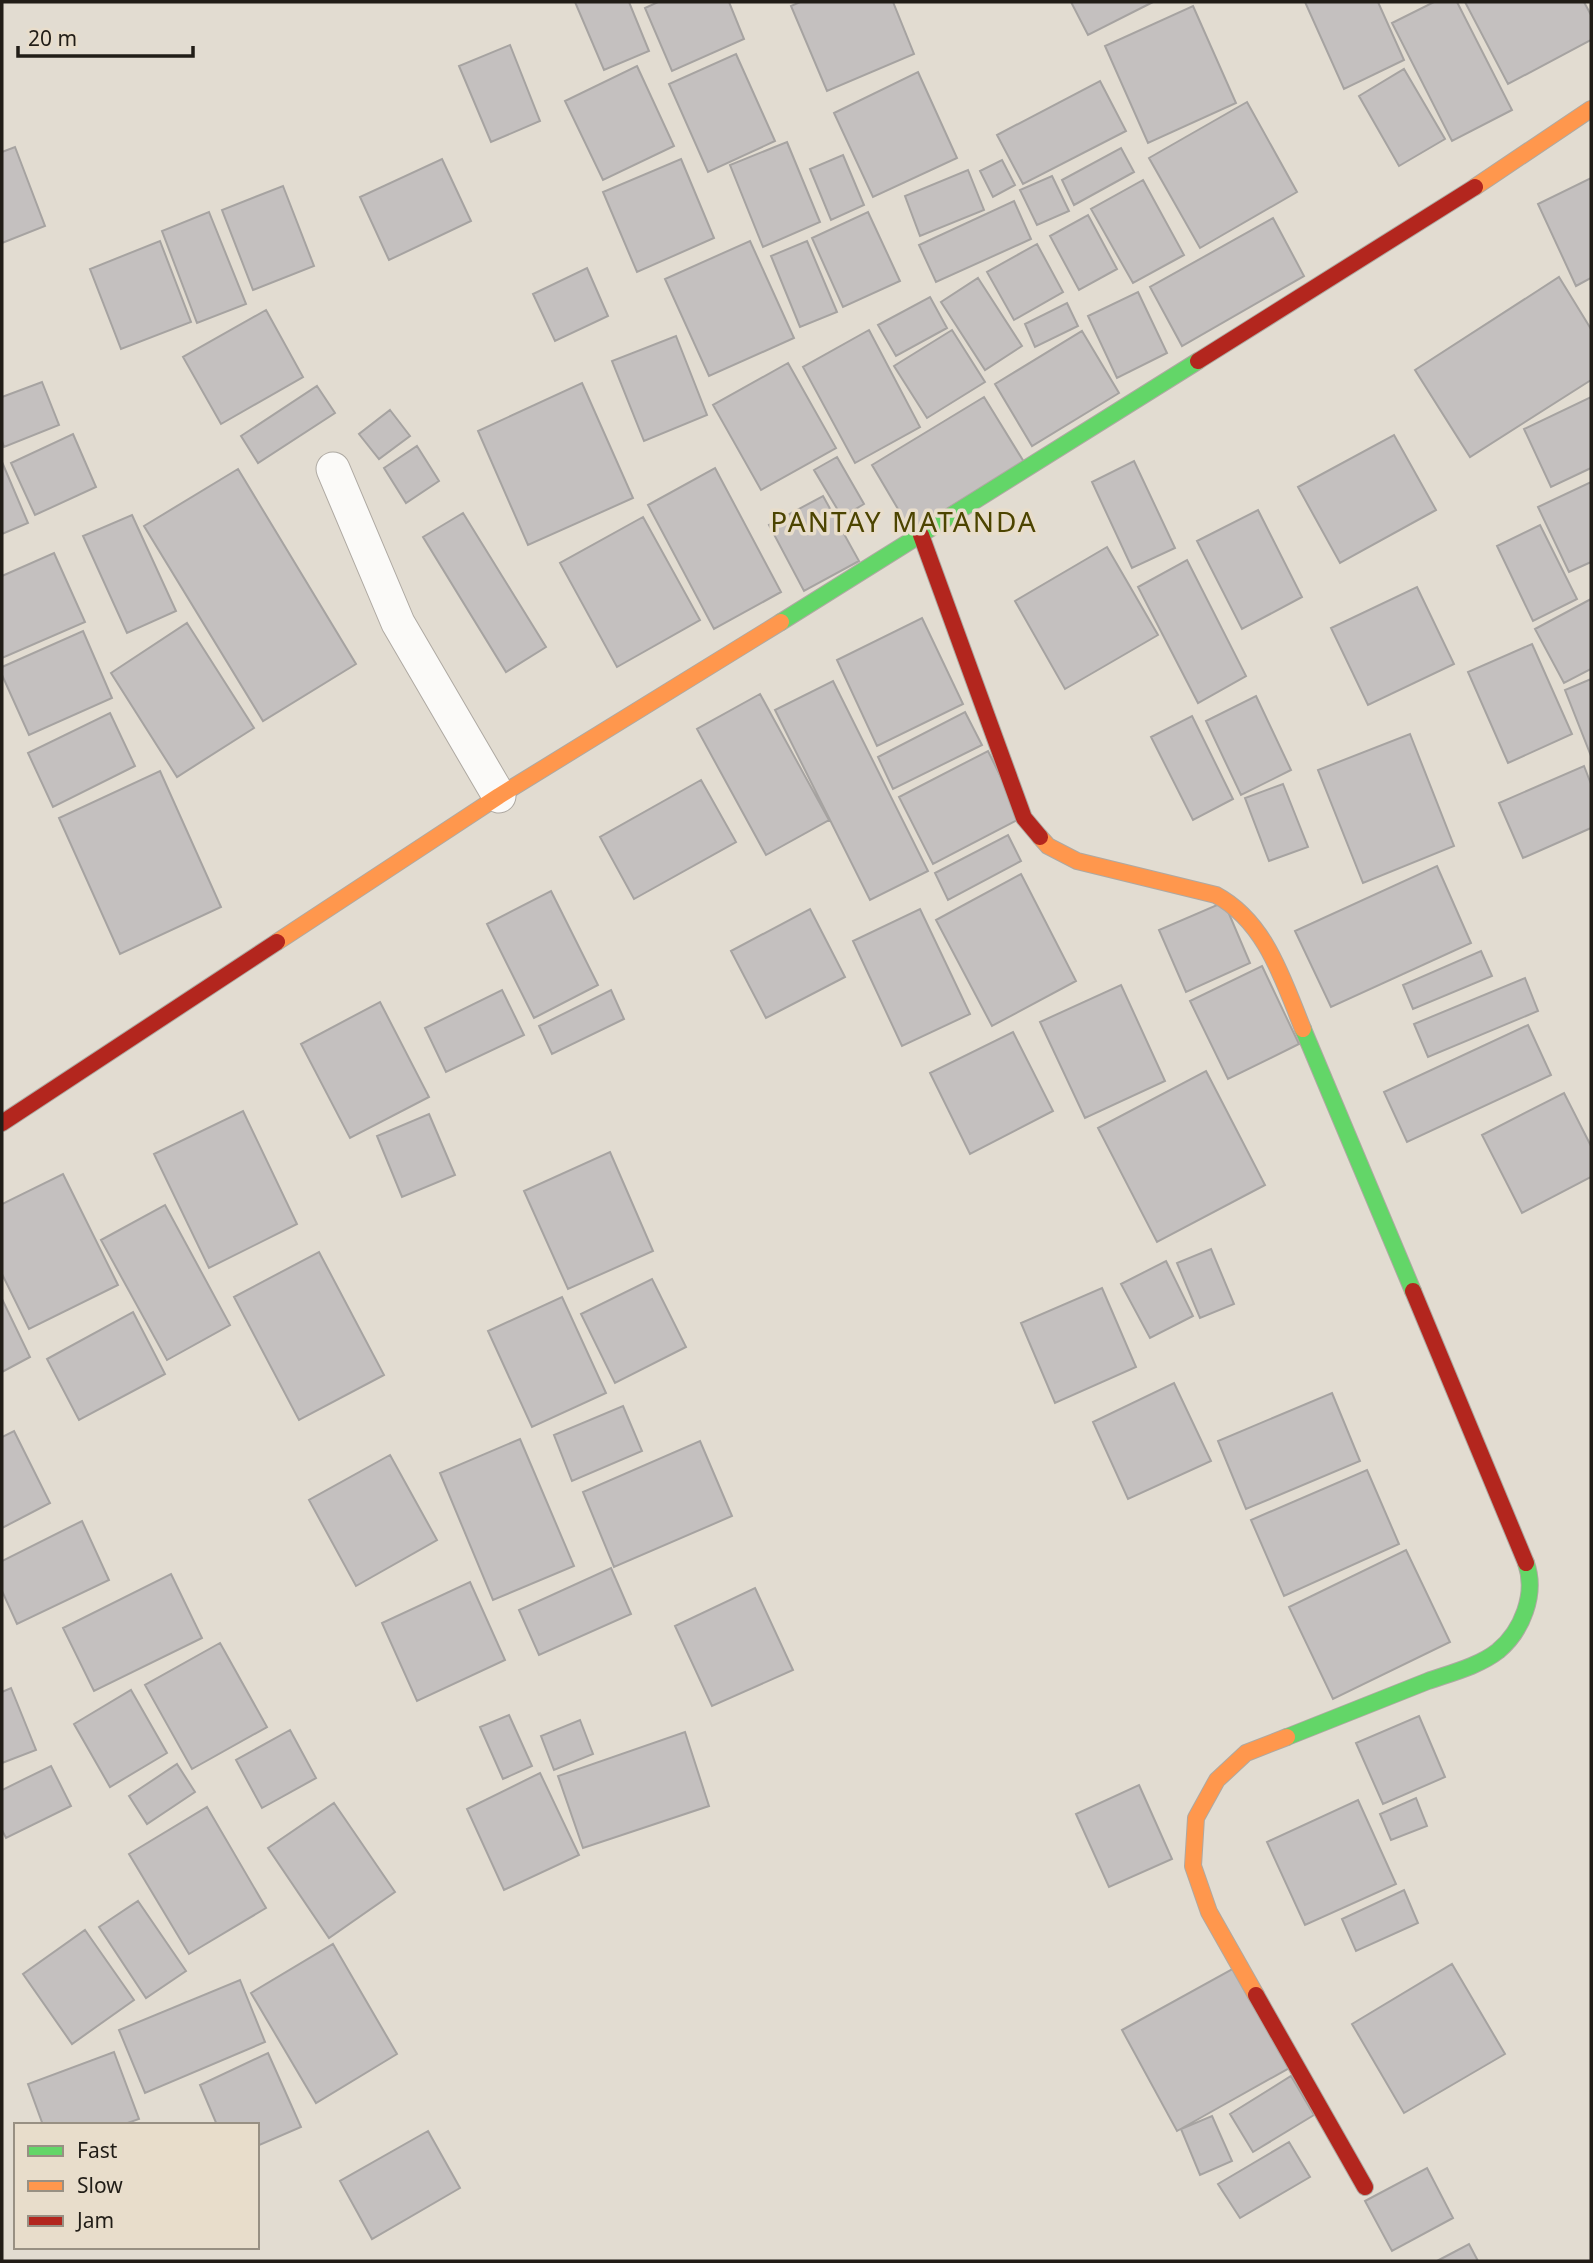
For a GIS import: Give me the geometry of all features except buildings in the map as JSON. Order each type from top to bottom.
[{"type":"street","points":[[2,1123],[499,796],[921,536],[1453,200],[1591,109]]},
{"type":"street","points":[[921,536],[1024,818],[1048,846],[1077,861],[1216,895],[1230,902],[1249,919],[1271,952],[1528,1567],[1531,1585],[1526,1611],[1517,1629],[1495,1652],[1465,1667],[1246,1753],[1217,1780],[1196,1818],[1193,1866],[1209,1912],[1365,2187]]},
{"type":"lane","points":[[333,469],[398,622],[499,796]]},
{"type":"traffic: fast","points":[[781,622],[1198,361]]},
{"type":"traffic: fast","points":[[1303,1029],[1413,1291]]},
{"type":"traffic: fast","points":[[1287,1737],[1474,1665],[1498,1651],[1514,1633],[1525,1611],[1530,1587],[1526,1563]]},
{"type":"traffic: slow","points":[[1475,187],[1591,109]]},
{"type":"traffic: slow","points":[[277,942],[499,796],[781,622]]},
{"type":"traffic: slow","points":[[1040,837],[1048,846],[1077,861],[1216,895],[1233,906],[1248,920],[1271,954],[1303,1029]]},
{"type":"traffic: slow","points":[[1256,1995],[1209,1912],[1193,1866],[1196,1818],[1217,1780],[1246,1753],[1287,1737]]},
{"type":"traffic: jam","points":[[1198,361],[1475,187]]},
{"type":"traffic: jam","points":[[921,535],[1024,818],[1040,837]]},
{"type":"traffic: jam","points":[[2,1123],[277,942]]},
{"type":"traffic: jam","points":[[1413,1291],[1526,1563]]},
{"type":"traffic: jam","points":[[1256,1995],[1365,2187]]},
{"type":"district","name":"PANTAY MATANDA","points":[[904,521]]}]
